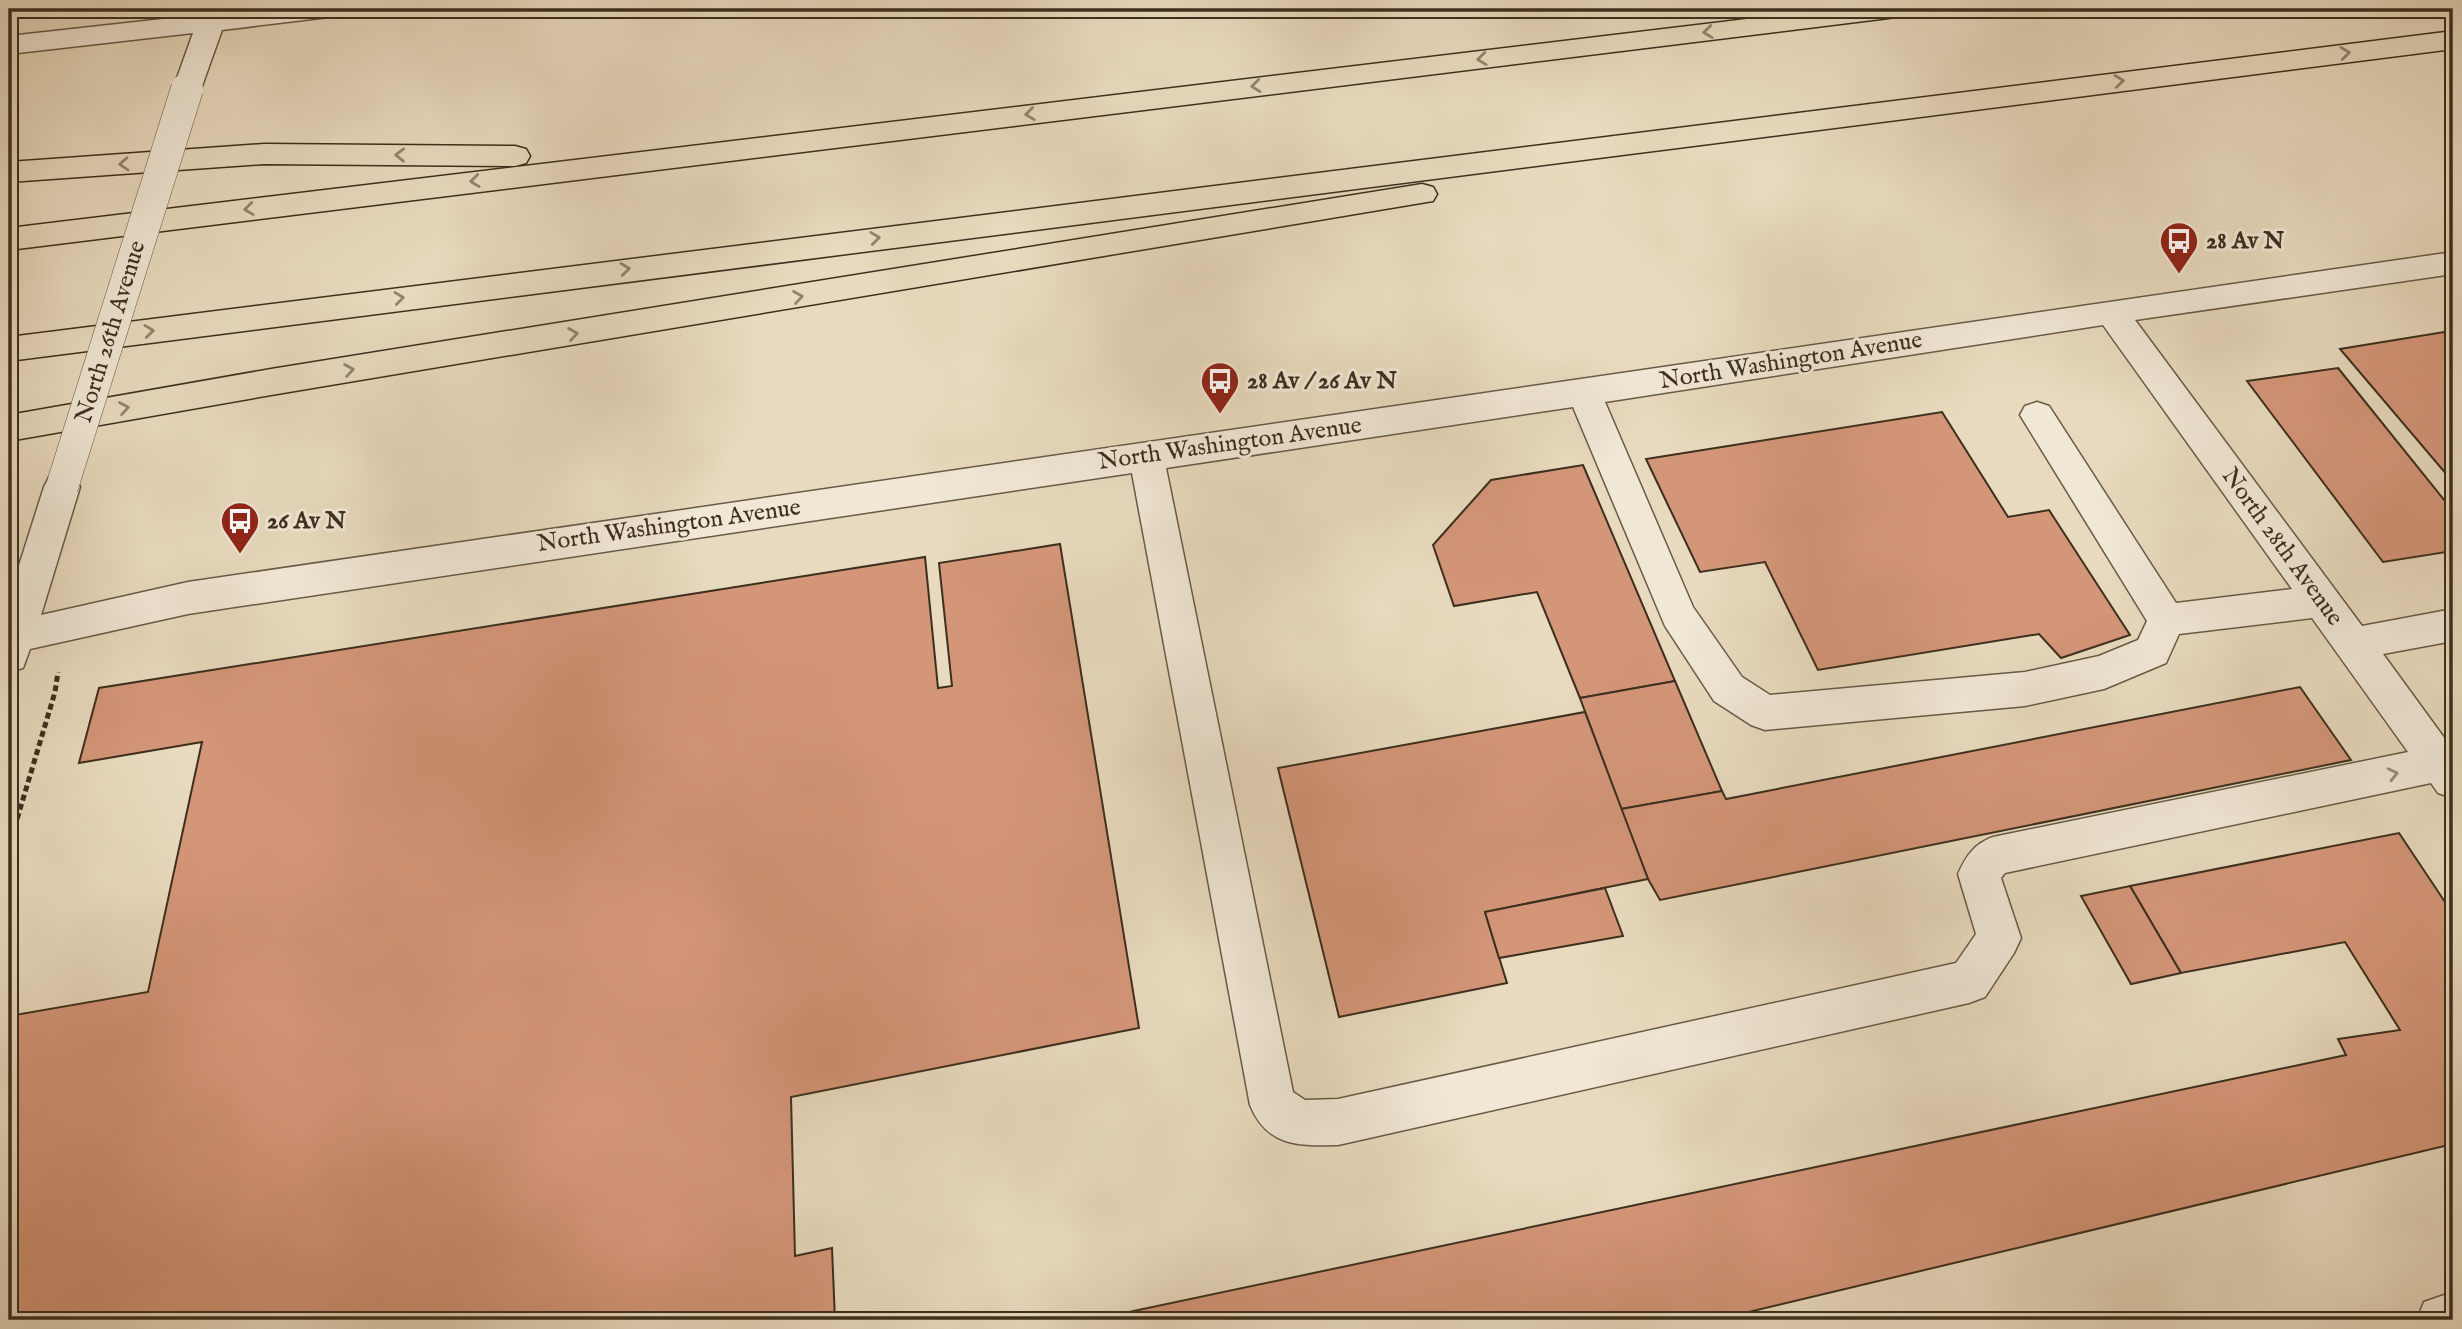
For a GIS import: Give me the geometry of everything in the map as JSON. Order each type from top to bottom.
[{"type":"highway","points":[[9,239],[1897,9]]},
{"type":"highway","points":[[9,349],[2453,40]]},
{"type":"highway","points":[[9,428],[271,382],[685,316],[2051,89]]},
{"type":"highway","points":[[9,172],[264,154],[664,158]]},
{"type":"street","points":[[9,45],[213,15],[329,9]]},
{"type":"street","name":"North 26th Avenue","points":[[11,643],[213,15]]},
{"type":"street","name":"North Washington Avenue","points":[[11,643],[188,598],[1146,455],[1584,393],[2111,312],[2449,270]]},
{"type":"street","name":"North 28th Avenue","points":[[2111,312],[2446,773]]},
{"type":"street","points":[[1584,393],[1678,615],[1728,689],[1765,713],[2025,688],[2104,672],[2152,651],[2166,620]]},
{"type":"street","points":[[2037,415],[2166,620]]},
{"type":"street","points":[[1146,455],[1273,1105],[1298,1123],[1338,1122],[1969,982],[1999,938],[1979,874],[1993,856],[2345,783],[2446,773]]},
{"type":"street","points":[[2166,620],[2321,601]]},
{"type":"street","points":[[2353,644],[2453,625]]},
{"type":"street","points":[[2442,1320],[2453,1317]]},
{"type":"path","points":[[9,846],[55,692]]},
{"type":"building","points":[[2444,332],[2453,342],[2453,482],[2340,349]]},
{"type":"building","points":[[2338,368],[2453,511],[2453,551],[2383,562],[2247,381]]},
{"type":"building","points":[[1942,412],[2008,517],[2049,510],[2130,635],[2061,658],[2039,634],[1818,670],[1765,562],[1700,572],[1646,459]]},
{"type":"building","points":[[1583,465],[1675,681],[1580,698],[1537,592],[1454,606],[1433,545],[1491,480]]},
{"type":"building","points":[[1060,544],[1139,1028],[791,1097],[795,1256],[832,1248],[835,1320],[9,1320],[9,1016],[148,992],[202,742],[79,763],[99,688],[925,557],[938,688],[952,686],[939,563]]},
{"type":"building","points":[[1675,681],[1722,791],[1621,809],[1580,698]]},
{"type":"building","points":[[2300,687],[2351,760],[1660,900],[1648,879],[1621,809],[1722,791],[1726,799]]},
{"type":"building","points":[[1585,712],[1648,879],[1485,912],[1507,983],[1339,1017],[1278,768]]},
{"type":"building","points":[[2399,833],[2453,914],[2453,1144],[1715,1320],[1091,1320],[2346,1055],[2338,1039],[2400,1030],[2345,942],[2181,973],[2130,886]]},
{"type":"building","points":[[2130,886],[2181,973],[2131,984],[2081,896]]},
{"type":"building","points":[[1605,888],[1623,936],[1499,958],[1485,912]]},
{"type":"place","name":"28 Av N","points":[[2179,275]]},
{"type":"place","name":"28 Av / 26 Av N","points":[[1220,415]]},
{"type":"place","name":"26 Av N","points":[[240,555]]}]
